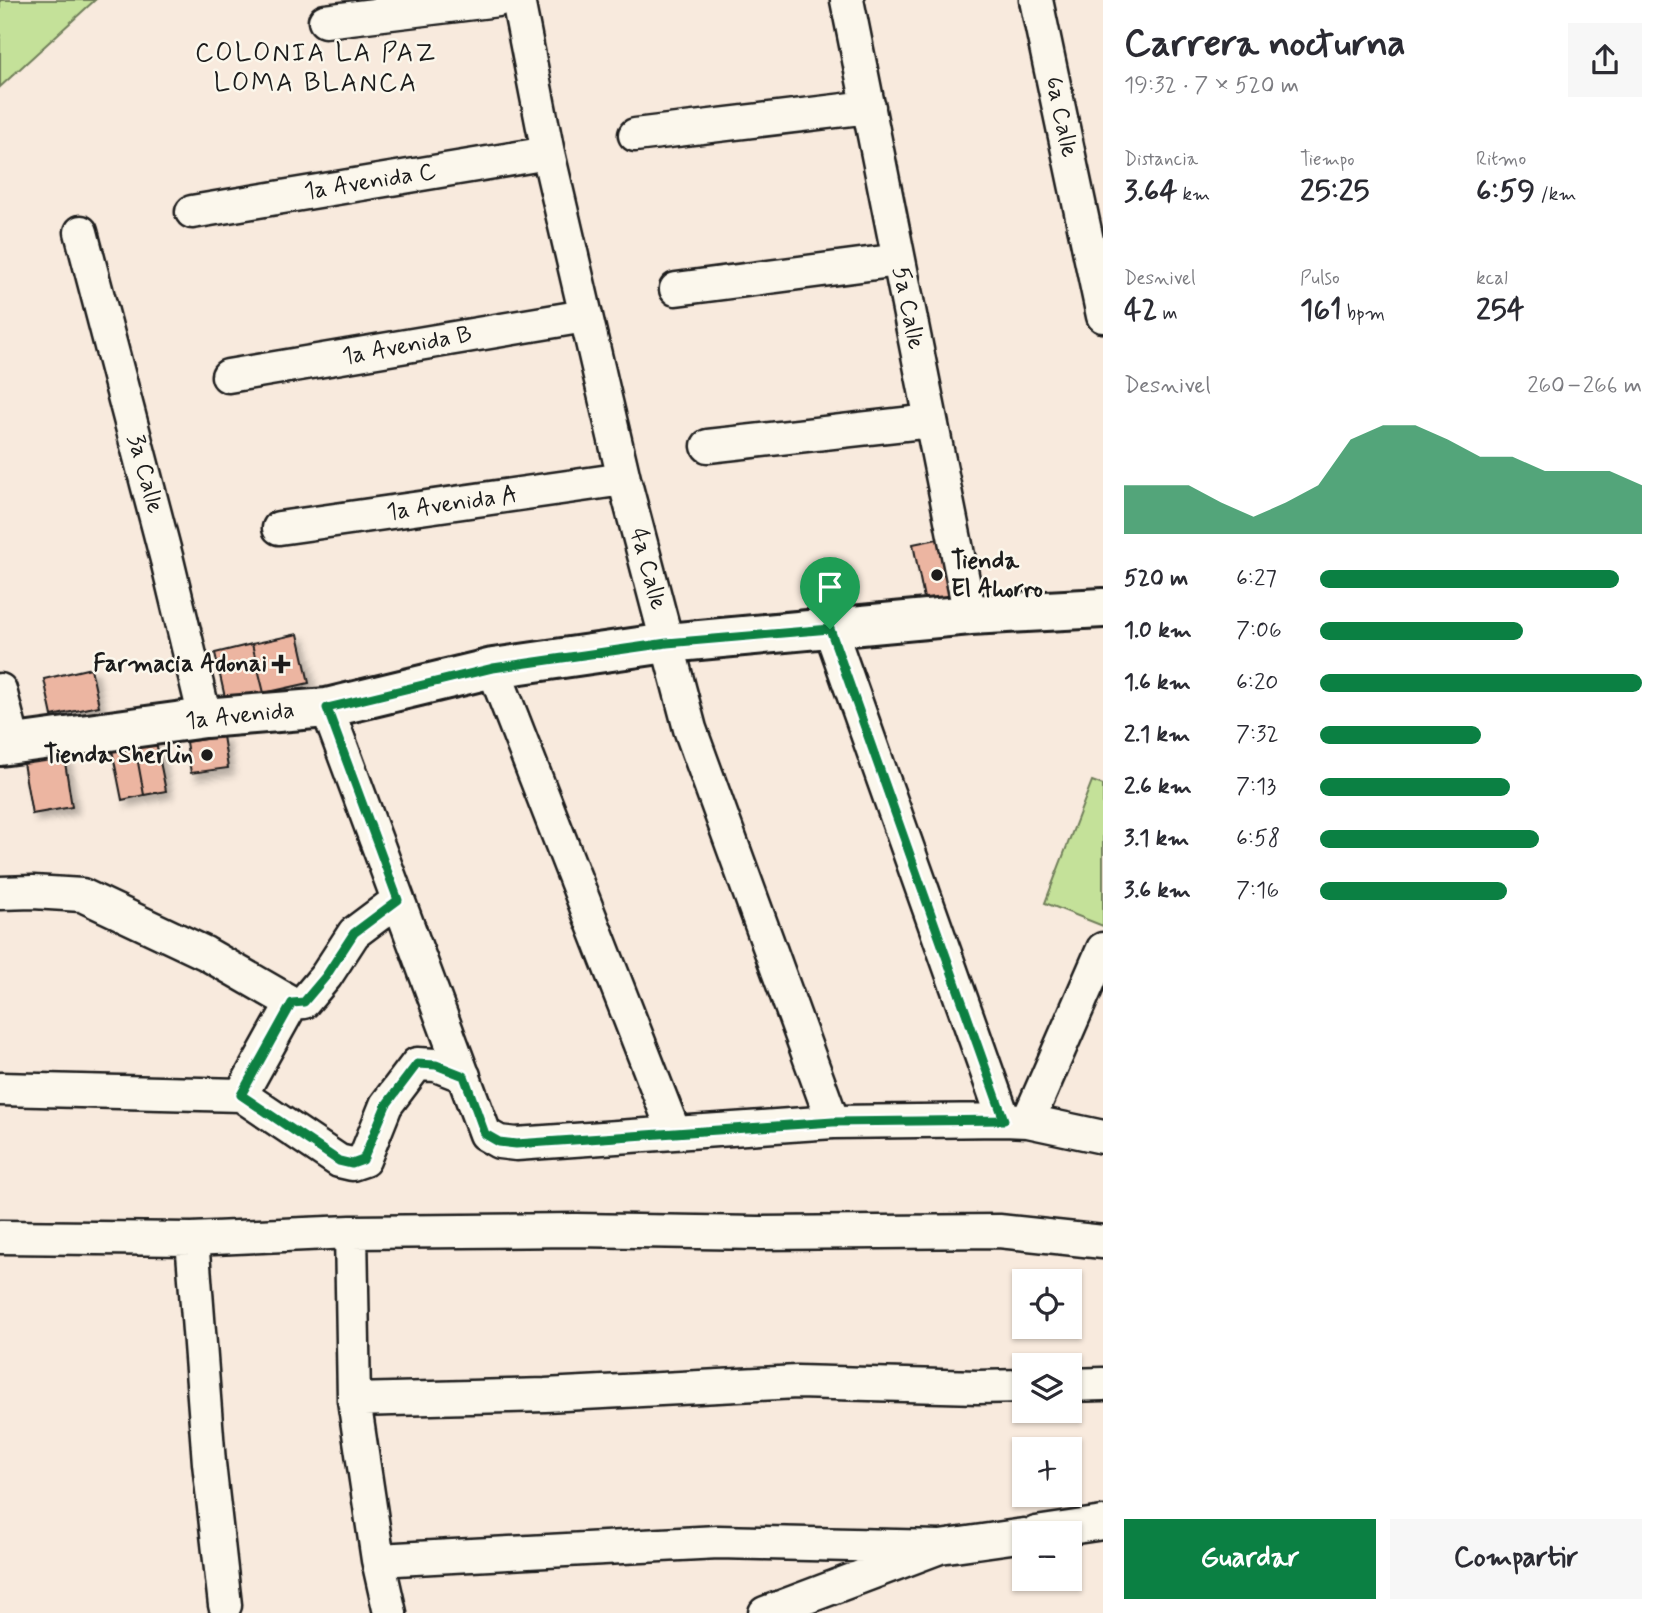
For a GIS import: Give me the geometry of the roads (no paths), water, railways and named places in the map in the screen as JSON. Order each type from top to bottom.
[{"type":"street","points":[[325,21],[498,0]]},
{"type":"street","name":"4a Calle","points":[[518,0],[548,153],[624,480],[690,729],[833,1122]]},
{"type":"street","name":"5a Calle","points":[[847,0],[970,615]]},
{"type":"street","name":"6a Calle","points":[[1036,0],[1103,316]]},
{"type":"street","points":[[635,135],[869,107]]},
{"type":"street","name":"1a Avenida C","points":[[192,212],[548,153]]},
{"type":"street","name":"3a Calle","points":[[81,232],[167,560],[205,718]]},
{"type":"street","points":[[676,289],[899,260]]},
{"type":"street","name":"1a Avenida B","points":[[228,376],[586,316]]},
{"type":"street","points":[[708,446],[930,421]]},
{"type":"street","name":"1a Avenida A","points":[[279,528],[624,480]]},
{"type":"street","name":"1a Avenida","points":[[7,745],[205,718],[327,708],[493,668],[667,643],[970,615],[1103,608]]},
{"type":"street","points":[[830,629],[1016,1121]]},
{"type":"street","points":[[493,668],[674,1132]]},
{"type":"street","points":[[0,690],[7,745]]},
{"type":"street","points":[[327,708],[485,1134],[499,1142],[516,1144],[833,1122],[1016,1121],[1103,1137]]},
{"type":"street","points":[[0,893],[82,895],[205,953],[292,1003],[304,1002],[326,976],[354,933],[398,900]]},
{"type":"street","points":[[1016,1121],[1103,949]]},
{"type":"street","points":[[241,1095],[292,1003]]},
{"type":"street","points":[[0,1089],[241,1095],[339,1161],[352,1164],[363,1160],[386,1105],[417,1064],[436,1065],[464,1076]]},
{"type":"street","points":[[0,1237],[192,1239],[351,1232],[576,1230],[758,1233],[999,1231],[1103,1242]]},
{"type":"street","points":[[351,1232],[354,1401],[378,1559],[390,1613]]},
{"type":"street","points":[[192,1239],[208,1463],[225,1605]]},
{"type":"street","points":[[354,1401],[545,1395],[797,1382],[1012,1386]]},
{"type":"street","points":[[1082,1385],[1103,1384]]},
{"type":"street","points":[[1082,1526],[1103,1523]]},
{"type":"street","points":[[378,1559],[718,1542],[940,1547],[1012,1537]]},
{"type":"street","points":[[765,1613],[940,1547]]},
{"type":"place","name":"Tienda El Ahorro","points":[[937,575]]},
{"type":"place","name":"Farmacia Adonai","points":[[281,664]]},
{"type":"place","name":"Tienda Sherlin","points":[[207,755]]},
{"type":"district","name":"COLONIA LA PAZ LOMA BLANCA","points":[[316,69]]}]
